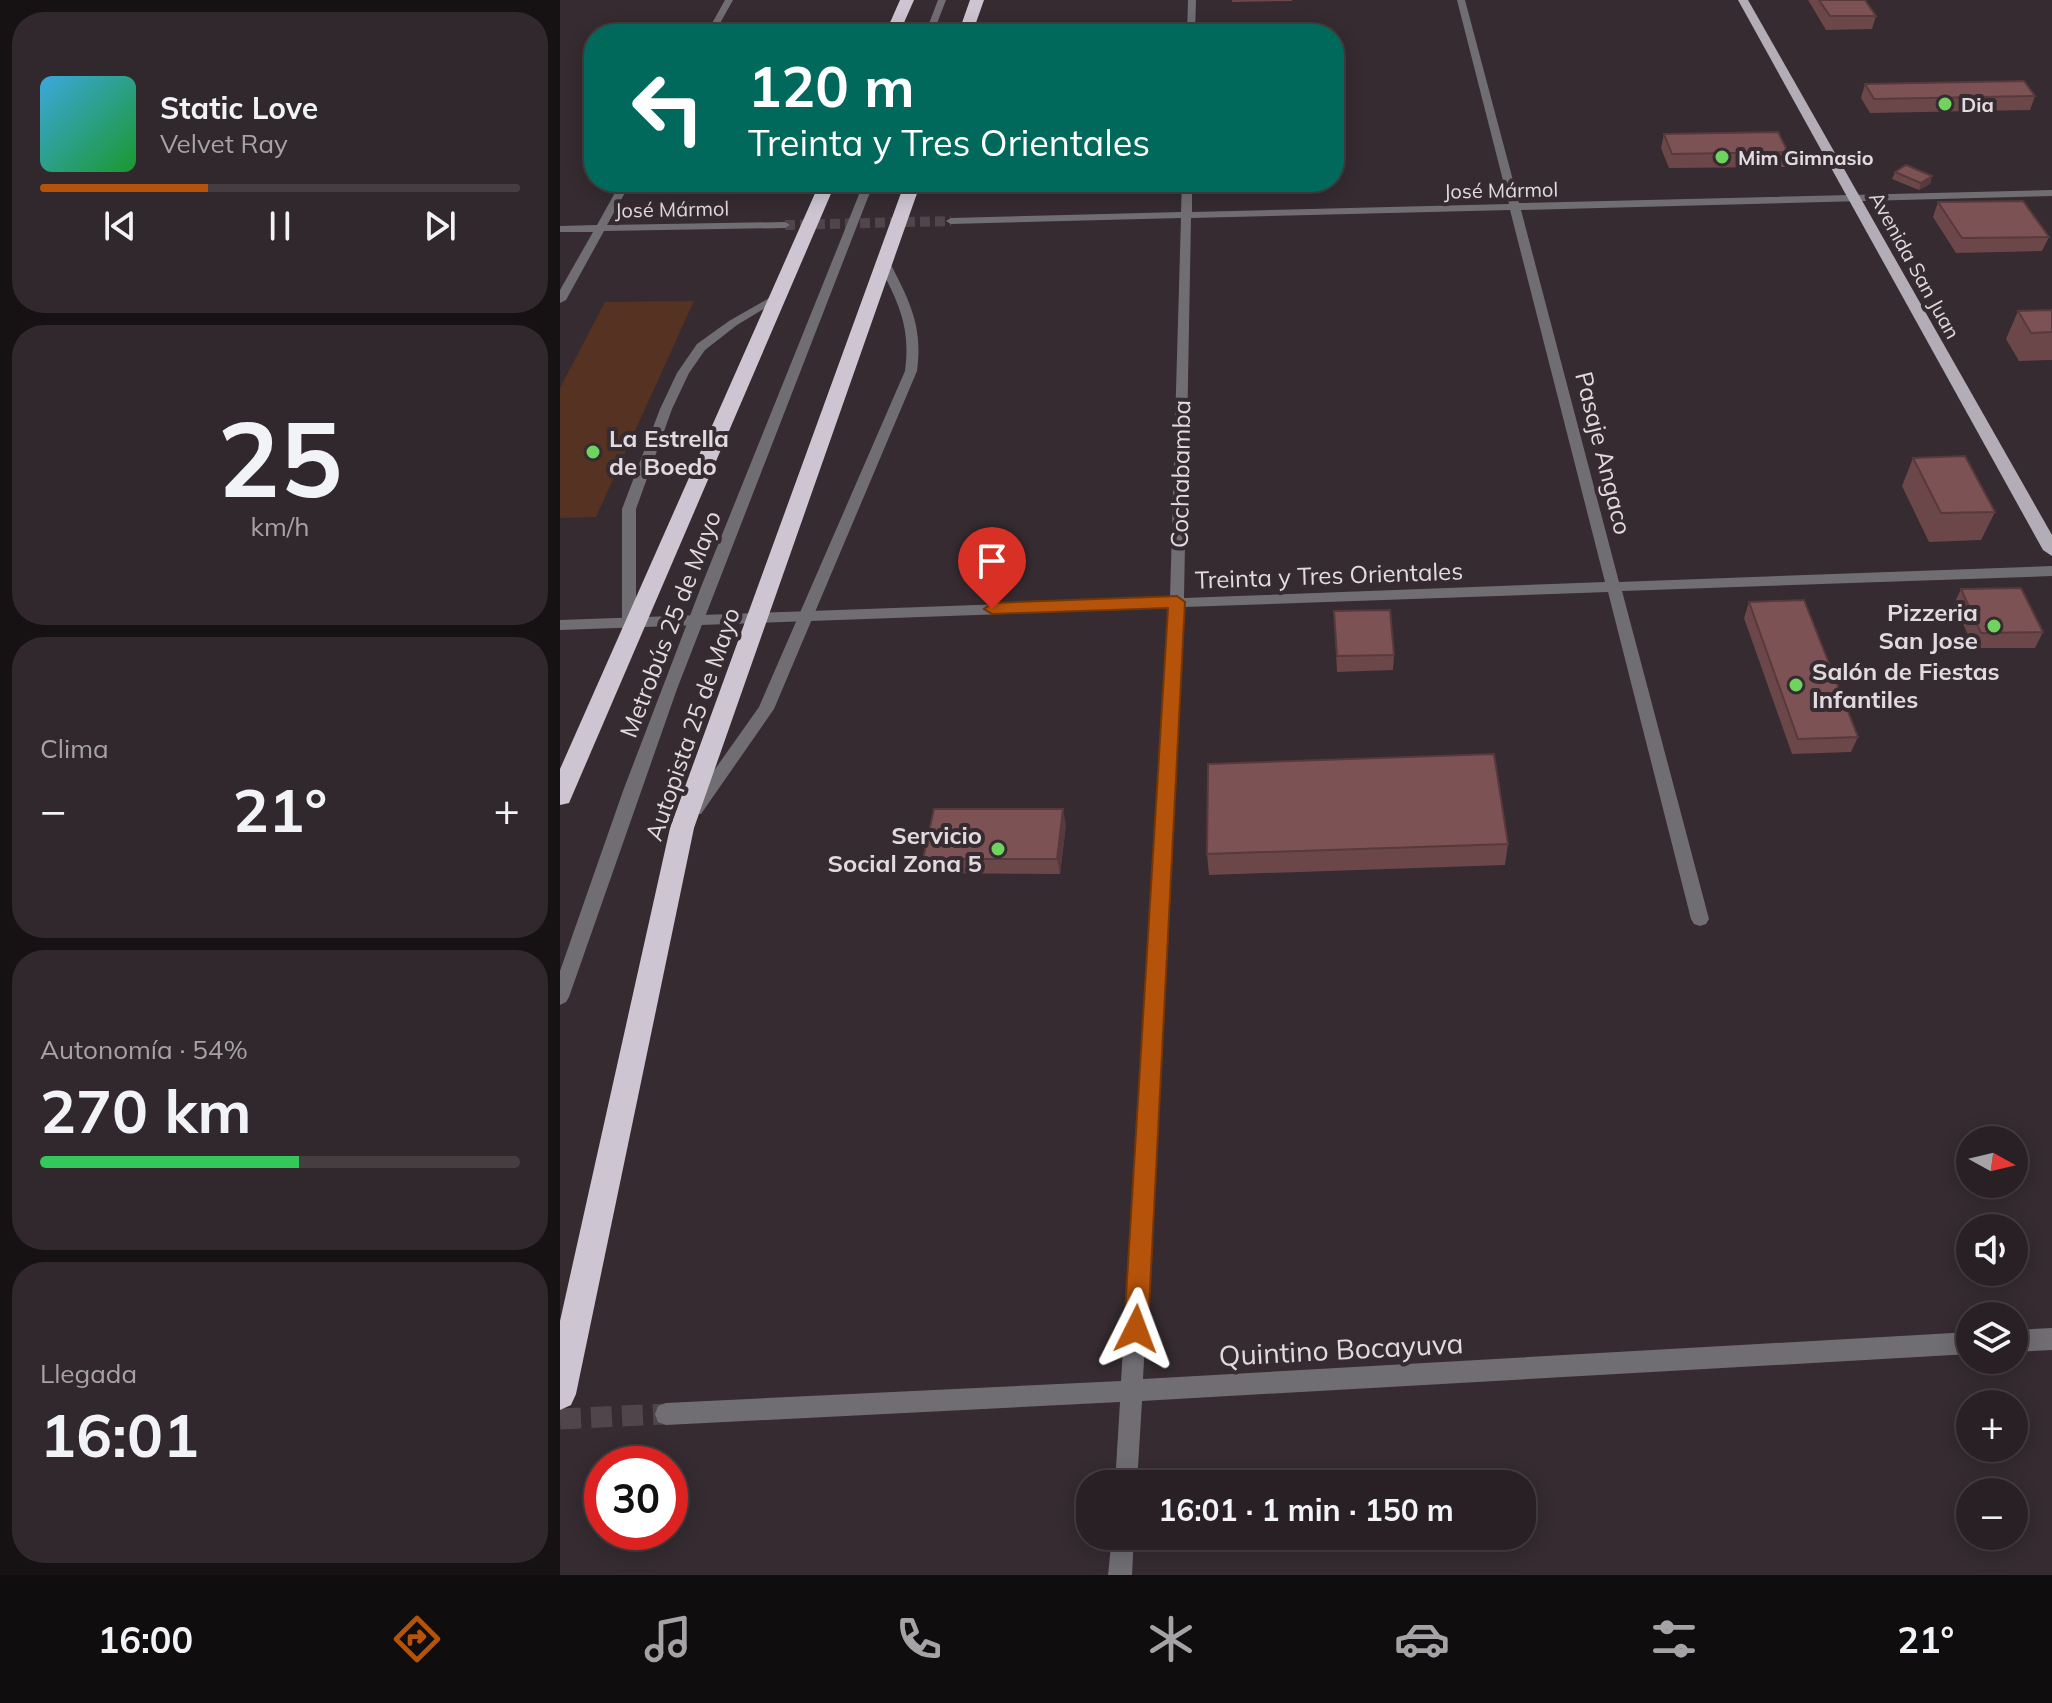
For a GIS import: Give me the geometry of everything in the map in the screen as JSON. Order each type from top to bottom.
[{"type":"highway","points":[[896,24],[907,0]]},
{"type":"highway","points":[[969,24],[977,0]]},
{"type":"highway","points":[[560,796],[824,192]]},
{"type":"highway","name":"Autopista 25 de Mayo","points":[[560,1394],[682,828],[909,192]]},
{"type":"main road","name":"Avenida San Juan","points":[[1743,0],[2052,550]]},
{"type":"street","points":[[716,24],[729,0]]},
{"type":"street","points":[[933,24],[942,0]]},
{"type":"street","points":[[1191,24],[1192,0]]},
{"type":"street","name":"Pasaje Angaco","points":[[1461,0],[1518,208],[1700,919]]},
{"type":"street","points":[[560,300],[620,192]]},
{"type":"street","name":"Metrobús 25 de Mayo","points":[[560,997],[615,830],[696,612],[865,192]]},
{"type":"street","name":"Cochabamba","points":[[1127,1470],[1177,602],[1187,192]]},
{"type":"street","name":"José Mármol","points":[[951,221],[2052,193]]},
{"type":"street","name":"José Mármol","points":[[560,229],[785,225]]},
{"type":"street","points":[[682,828],[766,709],[911,371],[916,343],[913,325],[884,263]]},
{"type":"street","points":[[629,638],[629,509],[666,409],[683,373],[701,347],[778,296]]},
{"type":"street","name":"Treinta y Tres Orientales","points":[[560,625],[2052,571]]},
{"type":"street","points":[[2028,1340],[2052,1339]]},
{"type":"street","name":"Quintino Bocayuva","points":[[666,1414],[1956,1344]]},
{"type":"street","points":[[1120,1575],[1122,1550]]},
{"type":"shaded area","name":"La Estrella de Boedo","points":[[694,301],[596,517],[560,518],[560,388],[605,302]]},
{"type":"building","points":[[1819,0],[1865,0],[1876,16],[1830,16]]},
{"type":"building","points":[[2024,81],[2035,96],[1874,99],[1865,84]]},
{"type":"building","points":[[1778,132],[1788,152],[1672,154],[1664,134]]},
{"type":"building","points":[[1906,165],[1932,176],[1921,183],[1895,172]]},
{"type":"building","points":[[2023,201],[2049,237],[1962,238],[1938,202]]},
{"type":"building","points":[[2052,310],[2052,332],[2031,333],[2018,311]]},
{"type":"building","points":[[1965,456],[1995,512],[1941,513],[1913,458]]},
{"type":"building","points":[[2021,588],[2043,632],[1981,633],[1961,589]]},
{"type":"building","name":"Salón de Fiestas Infantiles","points":[[1804,600],[1858,737],[1798,739],[1749,602]]},
{"type":"building","points":[[1390,610],[1394,655],[1337,656],[1334,611]]},
{"type":"building","points":[[1494,754],[1508,844],[1207,854],[1208,764]]},
{"type":"building","name":"Servicio Social Zona 5","points":[[934,809],[1063,809],[1057,859],[923,859]]},
{"type":"tunnel","points":[[785,225],[951,221]]},
{"type":"tunnel","points":[[560,1419],[666,1414]]},
{"type":"place","name":"Dia","points":[[1945,104]]},
{"type":"place","name":"Mim Gimnasio","points":[[1722,157]]},
{"type":"place","name":"La Estrella de Boedo","points":[[593,452]]},
{"type":"place","name":"Pizzeria San Jose","points":[[1994,626]]},
{"type":"place","name":"Salón de Fiestas Infantiles","points":[[1796,685]]},
{"type":"place","name":"Servicio Social Zona 5","points":[[998,849]]},
{"type":"route","points":[[992,609],[1177,602],[1136,1329]]}]
